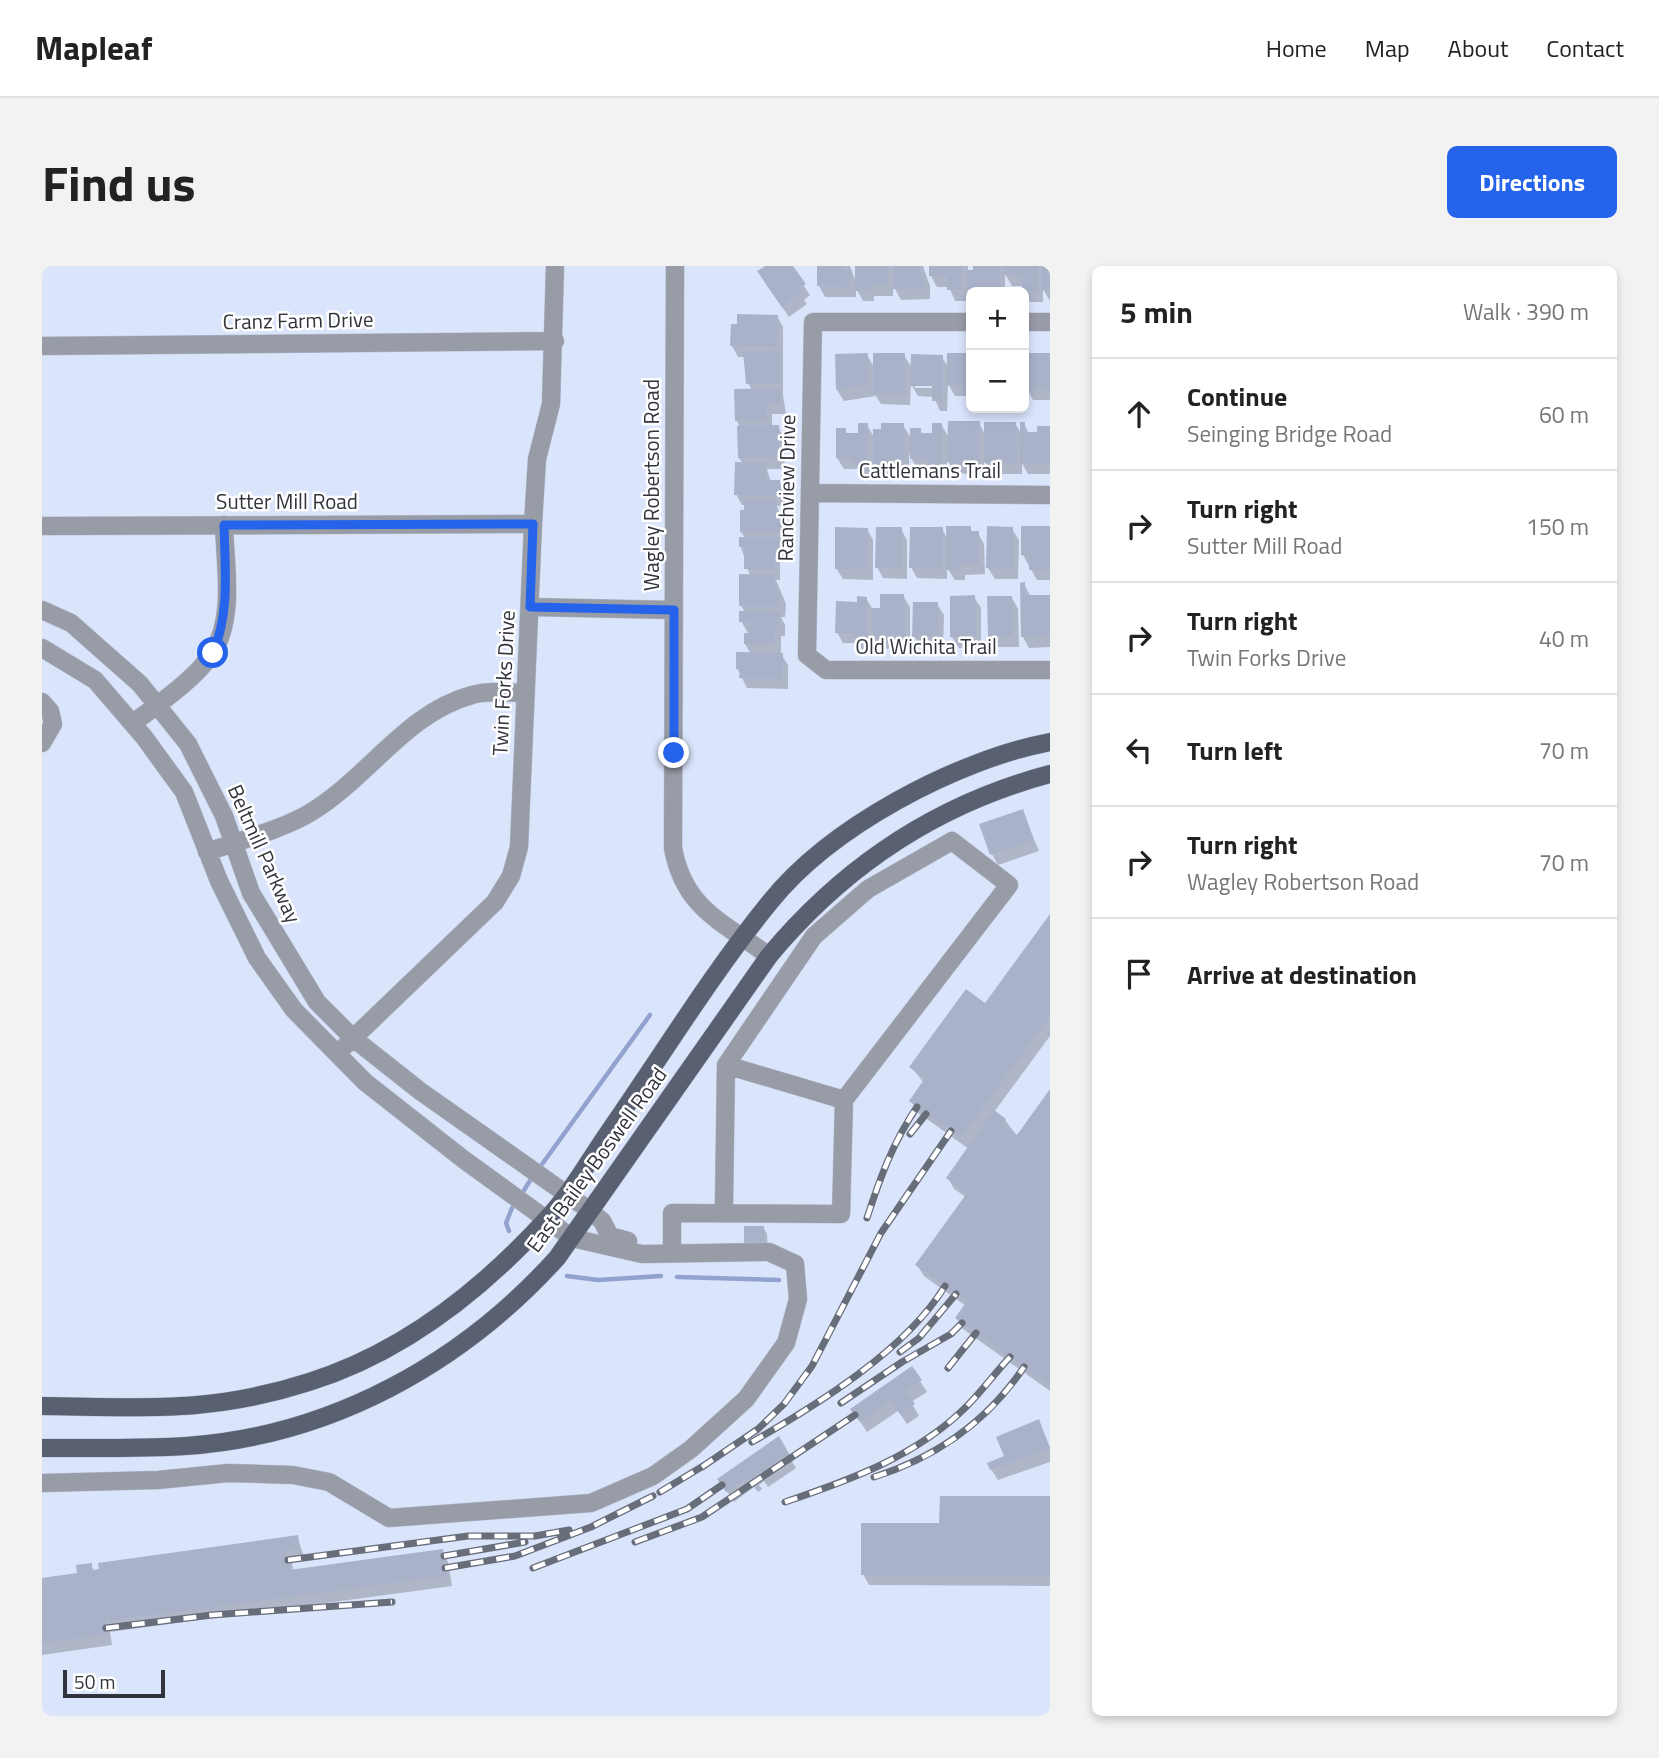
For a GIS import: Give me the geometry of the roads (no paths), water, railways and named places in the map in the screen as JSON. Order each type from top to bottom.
[{"type":"main road","name":"East Bailey Boswell Road","points":[[42,1417],[122,1409],[223,1404],[310,1382],[357,1363],[428,1325],[472,1292],[545,1220],[566,1194],[771,900],[827,847],[881,811],[955,772],[1013,751],[1050,742]]},
{"type":"main road","name":"East Bailey Boswell Road","points":[[42,1448],[188,1446],[250,1437],[311,1421],[370,1399],[425,1369],[481,1331],[538,1279],[572,1238],[769,956],[826,894],[893,842],[972,800],[1050,774]]},
{"type":"main road","name":"East Bailey Boswell Road","points":[[42,1406],[122,1409]]},
{"type":"main road","name":"East Bailey Boswell Road","points":[[42,1434],[108,1448]]},
{"type":"street","name":"Twin Forks Drive","points":[[334,1054],[495,902],[511,876],[519,847],[537,459],[551,404],[555,341],[555,266]]},
{"type":"street","name":"Wagley Robertson Road","points":[[676,266],[673,848],[683,886],[701,908],[769,956]]},
{"type":"street","name":"Ranchview Drive","points":[[807,655],[813,322],[966,322]]},
{"type":"street","points":[[1029,322],[1050,322]]},
{"type":"street","name":"Cranz Farm Drive","points":[[42,346],[555,341]]},
{"type":"street","name":"Cattlemans Trail","points":[[811,493],[1050,495]]},
{"type":"street","name":"Sutter Mill Road","points":[[42,526],[533,524]]},
{"type":"street","points":[[133,723],[157,705],[213,653],[222,632],[226,599],[224,525]]},
{"type":"street","points":[[530,607],[674,610]]},
{"type":"street","name":"Beltmill Parkway","points":[[42,610],[71,624],[140,684],[188,744],[234,843],[251,892],[317,1002],[353,1038],[420,1091],[589,1210],[602,1221],[610,1236],[642,1247],[672,1252]]},
{"type":"street","points":[[42,648],[95,680],[133,723],[184,792],[207,852],[257,958],[294,1010],[334,1054],[403,1112],[572,1238],[642,1254],[769,1252],[795,1264],[798,1299],[786,1343],[746,1399],[691,1449],[653,1476],[591,1503],[389,1518],[329,1482],[293,1475],[228,1473],[159,1480],[42,1483]]},
{"type":"street","name":"Old Wichita Trail","points":[[807,655],[826,670],[1050,670]]},
{"type":"street","points":[[207,852],[307,815],[379,759],[415,722],[439,708],[475,694],[526,693]]},
{"type":"street","points":[[42,702],[50,711],[52,724],[42,743]]},
{"type":"street","points":[[672,1252],[672,1213],[841,1214],[844,1100],[1009,885],[951,841],[868,888],[814,936],[726,1065],[724,1203]]},
{"type":"street","points":[[726,1065],[844,1100]]},
{"type":"waterway","points":[[540,1167],[650,1015]]},
{"type":"waterway","points":[[521,1195],[531,1179]]},
{"type":"waterway","points":[[509,1231],[506,1223],[512,1208]]},
{"type":"waterway","points":[[567,1276],[598,1280],[661,1276]]},
{"type":"waterway","points":[[677,1277],[779,1280]]},
{"type":"railway","points":[[867,1218],[888,1161],[917,1107]]},
{"type":"railway","points":[[910,1134],[926,1114]]},
{"type":"railway","points":[[702,1467],[758,1429],[784,1404],[812,1366],[881,1233],[951,1131]]},
{"type":"railway","points":[[752,1442],[804,1411],[884,1354],[928,1310],[945,1286]]},
{"type":"railway","points":[[900,1352],[919,1338],[956,1294]]},
{"type":"railway","points":[[841,1403],[902,1362],[951,1334],[962,1323]]},
{"type":"railway","points":[[948,1368],[976,1333]]},
{"type":"railway","points":[[785,1502],[858,1475],[905,1453],[927,1439],[967,1406],[1010,1357]]},
{"type":"railway","points":[[874,1477],[919,1459],[959,1435],[994,1405],[1024,1367]]},
{"type":"railway","points":[[635,1542],[702,1517],[855,1415]]},
{"type":"railway","points":[[660,1492],[708,1463]]},
{"type":"railway","points":[[533,1568],[687,1509],[722,1485]]},
{"type":"railway","points":[[445,1568],[515,1556],[591,1527],[653,1496]]},
{"type":"railway","points":[[288,1560],[468,1536],[535,1536],[569,1530]]},
{"type":"railway","points":[[444,1556],[525,1542]]},
{"type":"railway","points":[[106,1628],[212,1615],[392,1602]]}]
